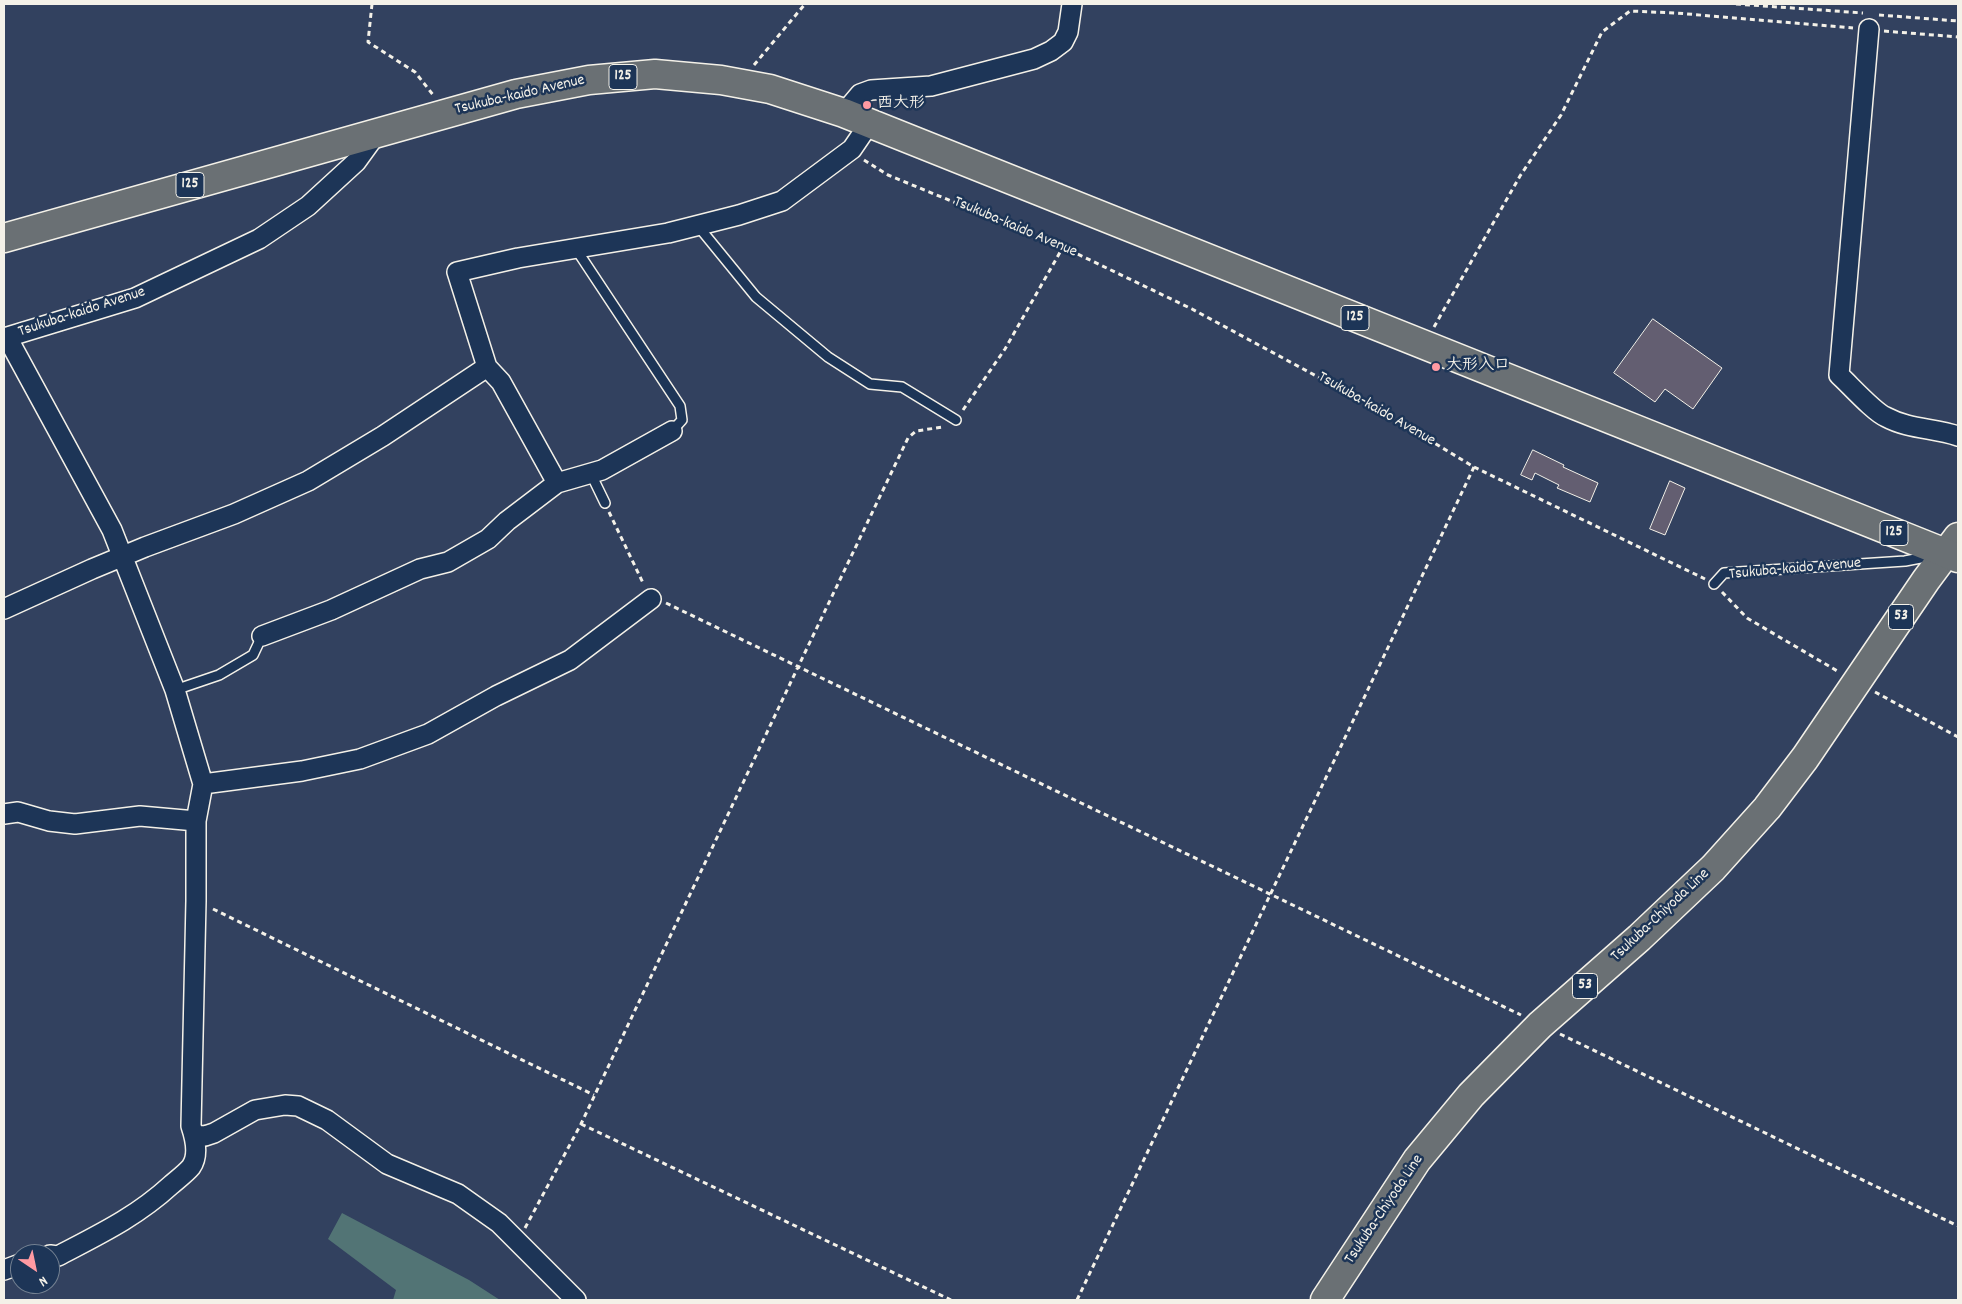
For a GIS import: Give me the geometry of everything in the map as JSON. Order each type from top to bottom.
[{"type":"main road","name":"Tsukuba-kaido Avenue","points":[[4,238],[516,94],[589,80],[655,74],[721,80],[806,100],[844,113],[1426,346],[1954,549]]},
{"type":"main road","name":"Tsukuba-Chiyoda Line","points":[[1325,1300],[1417,1160],[1471,1095],[1540,1025],[1639,938],[1713,868],[1767,808],[1858,683],[1917,593],[1954,549]]},
{"type":"street","points":[[844,113],[860,94],[870,90],[931,86],[1034,59],[1051,51],[1063,42],[1068,32],[1072,4]]},
{"type":"street","points":[[1869,30],[1839,375],[1884,417],[1907,426],[1943,431],[1958,436]]},
{"type":"street","points":[[557,483],[501,382],[487,368],[457,272],[518,258],[668,233],[740,215],[782,201],[852,149],[869,124]]},
{"type":"street","name":"Tsukuba-kaido Avenue","points":[[6,338],[135,298],[259,239],[308,206],[356,162],[377,133]]},
{"type":"street","points":[[6,338],[112,530],[121,557],[175,690],[203,784],[196,821],[191,1126],[196,1155],[192,1166],[158,1197],[119,1224],[60,1255]]},
{"type":"street","points":[[4,608],[121,557],[234,514],[308,481],[383,436],[487,368]]},
{"type":"street","points":[[262,636],[331,610],[420,569],[448,562],[488,539],[507,521],[557,483],[602,470],[672,431]]},
{"type":"street","points":[[203,784],[302,771],[360,759],[428,734],[496,696],[570,660],[651,599]]},
{"type":"street","points":[[4,814],[18,812],[49,821],[75,824],[140,816],[196,821]]},
{"type":"street","points":[[194,1135],[205,1136],[214,1133],[255,1110],[285,1105],[298,1106],[327,1120],[387,1164],[458,1194],[499,1224],[576,1300]]},
{"type":"lane","points":[[698,226],[756,296],[828,357],[870,384],[902,388],[956,420]]},
{"type":"lane","points":[[576,249],[680,406],[682,420],[672,431]]},
{"type":"lane","points":[[590,472],[605,503]]},
{"type":"lane","name":"Tsukuba-kaido Avenue","points":[[1714,584],[1724,573],[1905,560],[1954,549]]},
{"type":"lane","points":[[175,690],[219,675],[253,655],[262,636]]},
{"type":"path","points":[[372,4],[368,42],[415,72],[448,114]]},
{"type":"path","points":[[747,85],[751,68],[805,4]]},
{"type":"path","points":[[1736,4],[1958,21]]},
{"type":"path","points":[[1426,346],[1431,333],[1520,176],[1562,115],[1602,32],[1630,10],[1958,37]]},
{"type":"path","name":"Tsukuba-kaido Avenue","points":[[852,149],[868,164],[888,175],[1063,247],[1192,309],[1383,412],[1474,467],[1714,584]]},
{"type":"path","points":[[515,1240],[524,1231],[581,1124],[908,438],[916,431],[944,426],[956,420],[1005,349],[1063,247]]},
{"type":"path","points":[[1077,1300],[1474,467]]},
{"type":"path","points":[[605,503],[651,599],[670,604],[1958,1226]]},
{"type":"path","points":[[1714,584],[1747,618],[1858,683],[1958,737]]},
{"type":"path","points":[[196,901],[594,1095]]},
{"type":"path","points":[[581,1124],[950,1300]]},
{"type":"green space","points":[[342,1213],[469,1280],[500,1300],[393,1300],[396,1290],[328,1239]]},
{"type":"building","points":[[1653,319],[1722,368],[1693,409],[1665,389],[1655,402],[1614,373]]},
{"type":"building","points":[[1533,450],[1564,465],[1563,467],[1598,483],[1590,502],[1557,488],[1559,485],[1535,473],[1532,480],[1521,475]]},
{"type":"building","points":[[1670,481],[1685,488],[1665,535],[1650,529]]},
{"type":"place","name":"西大形","points":[[867,105]]},
{"type":"place","name":"大形入口","points":[[1436,367]]}]
